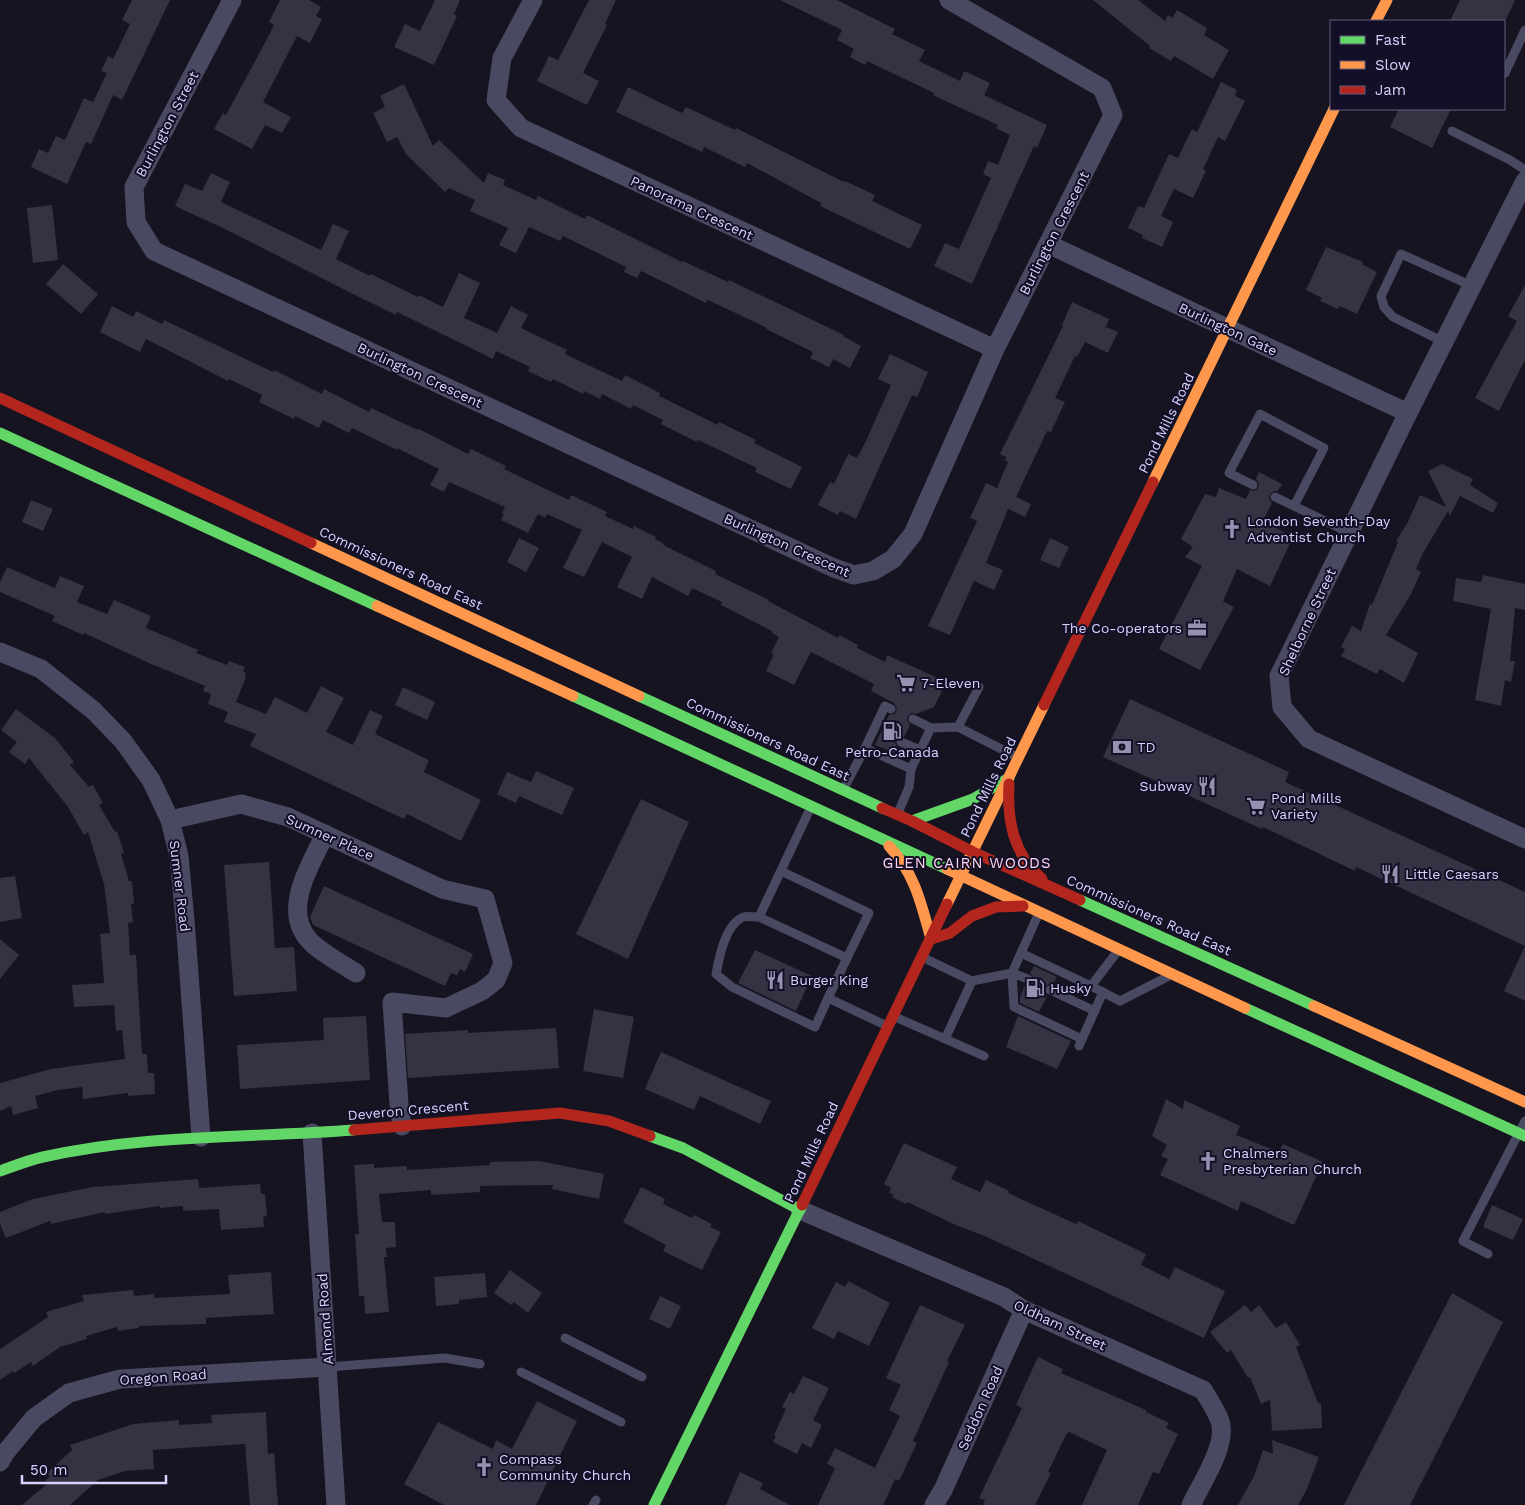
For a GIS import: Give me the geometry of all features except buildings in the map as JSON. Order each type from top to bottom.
[{"type":"main road","points":[[1377,20],[1387,0]]},
{"type":"main road","name":"Pond Mills Road","points":[[654,1505],[800,1210],[849,1105],[1334,110]]},
{"type":"main road","name":"Commissioners Road East","points":[[0,398],[897,814],[973,852],[1525,1102]]},
{"type":"main road","points":[[0,433],[1522,1135]]},
{"type":"main road","points":[[912,821],[963,805],[1009,778]]},
{"type":"main road","points":[[1009,778],[1007,807],[1011,832],[1018,848],[1022,856],[1039,876],[1060,891]]},
{"type":"main road","points":[[882,839],[901,858],[915,881],[931,939],[950,933],[972,916],[996,907],[1023,906]]},
{"type":"main road","name":"Deveron Crescent","points":[[0,1170],[42,1156],[78,1150],[201,1137],[312,1133],[560,1113],[609,1121],[683,1148],[800,1210]]},
{"type":"street","name":"Burlington Street","points":[[154,251],[136,222],[134,187],[232,0]]},
{"type":"street","name":"Panorama Crescent","points":[[533,0],[502,58],[496,100],[521,128],[995,349]]},
{"type":"street","name":"Burlington Crescent","points":[[154,251],[824,564],[854,575],[873,571],[893,559],[912,534],[995,349],[1113,115],[1102,88],[949,0]]},
{"type":"street","name":"Shelborne Street","points":[[1525,181],[1408,413],[1280,676],[1282,707],[1309,739],[1525,839]]},
{"type":"street","name":"Burlington Gate","points":[[1048,244],[1408,413]]},
{"type":"street","name":"Sumner Road","points":[[0,652],[41,669],[93,710],[123,741],[151,780],[170,820],[179,856],[201,1137]]},
{"type":"street","name":"Sumner Place","points":[[170,820],[241,804],[288,817],[442,889],[485,900],[503,963],[496,980],[482,991],[446,1008],[392,1002],[402,1126]]},
{"type":"street","points":[[324,834],[299,890],[298,916],[302,930],[313,944],[356,974]]},
{"type":"street","name":"Almond Road","points":[[312,1133],[336,1505]]},
{"type":"street","name":"Oldham Street","points":[[800,1210],[1004,1297],[1024,1310],[1203,1390],[1221,1423],[1221,1444],[1191,1505]]},
{"type":"street","name":"Seddon Road","points":[[934,1505],[943,1490],[1024,1310]]},
{"type":"street","name":"Oregon Road","points":[[0,1462],[5,1453],[34,1418],[69,1393],[120,1379],[328,1367]]},
{"type":"lane","points":[[1505,73],[1525,30]]},
{"type":"lane","points":[[1452,131],[1510,160],[1525,170]]},
{"type":"lane","points":[[1444,342],[1393,317],[1384,307],[1381,296],[1401,254],[1472,286]]},
{"type":"lane","points":[[1253,485],[1229,473],[1260,414],[1324,448],[1294,506]]},
{"type":"lane","points":[[1275,497],[1350,532]]},
{"type":"lane","points":[[958,727],[979,687]]},
{"type":"lane","points":[[843,790],[865,748],[878,731],[885,706],[891,709]]},
{"type":"lane","points":[[913,719],[931,728],[958,727],[1019,758]]},
{"type":"lane","points":[[897,814],[909,787],[911,769],[931,728]]},
{"type":"lane","points":[[901,742],[920,750]]},
{"type":"lane","points":[[865,748],[911,769]]},
{"type":"lane","points":[[759,917],[811,806]]},
{"type":"lane","points":[[780,871],[869,912],[815,1027],[732,988],[716,974],[720,951],[730,928],[743,917],[759,917],[847,958]]},
{"type":"lane","points":[[1039,913],[1012,973],[1014,1007],[1081,1042],[1103,992]]},
{"type":"lane","points":[[1091,986],[1118,950]]},
{"type":"lane","points":[[1021,953],[1120,1001],[1172,975]]},
{"type":"lane","points":[[922,957],[972,980],[1012,973],[1028,979]]},
{"type":"lane","points":[[945,1039],[972,980]]},
{"type":"lane","points":[[1050,990],[1095,1011]]},
{"type":"lane","points":[[828,998],[945,1039],[984,1056]]},
{"type":"lane","points":[[1488,1254],[1463,1242],[1522,1135],[1525,1121]]},
{"type":"lane","points":[[564,1338],[642,1377]]},
{"type":"lane","points":[[328,1367],[445,1358],[480,1364]]},
{"type":"lane","points":[[521,1372],[621,1422]]},
{"type":"traffic: fast","points":[[0,433],[377,606]]},
{"type":"traffic: fast","points":[[573,696],[947,869]]},
{"type":"traffic: fast","points":[[639,696],[882,808]]},
{"type":"traffic: fast","points":[[912,821],[973,799],[1009,778]]},
{"type":"traffic: fast","points":[[1080,900],[1314,1006]]},
{"type":"traffic: fast","points":[[1245,1008],[1525,1136]]},
{"type":"traffic: fast","points":[[0,1171],[43,1157],[120,1144],[159,1140],[354,1130]]},
{"type":"traffic: fast","points":[[650,1136],[683,1148],[800,1210]]},
{"type":"traffic: fast","points":[[654,1505],[802,1205]]},
{"type":"traffic: slow","points":[[1377,20],[1387,0]]},
{"type":"traffic: slow","points":[[1153,482],[1334,110]]},
{"type":"traffic: slow","points":[[311,543],[639,696]]},
{"type":"traffic: slow","points":[[377,606],[573,696]]},
{"type":"traffic: slow","points":[[947,904],[1044,705]]},
{"type":"traffic: slow","points":[[889,846],[911,878],[931,939]]},
{"type":"traffic: slow","points":[[947,869],[1245,1008]]},
{"type":"traffic: slow","points":[[1314,1006],[1525,1102]]},
{"type":"traffic: jam","points":[[0,398],[311,543]]},
{"type":"traffic: jam","points":[[1044,705],[1153,482]]},
{"type":"traffic: jam","points":[[1009,784],[1009,811],[1014,836],[1024,859],[1042,879]]},
{"type":"traffic: jam","points":[[882,808],[973,852],[1080,900]]},
{"type":"traffic: jam","points":[[802,1205],[947,904]]},
{"type":"traffic: jam","points":[[931,939],[950,933],[972,916],[996,907],[1023,906]]},
{"type":"traffic: jam","points":[[354,1130],[560,1113],[609,1121],[650,1136]]},
{"type":"place","name":"London Seventh-Day Adventist Church","points":[[1232,529]]},
{"type":"place","name":"The Co-operators","points":[[1197,628]]},
{"type":"place","name":"7-Eleven","points":[[906,683]]},
{"type":"place","name":"Petro-Canada","points":[[892,731]]},
{"type":"place","name":"TD","points":[[1122,747]]},
{"type":"place","name":"Subway","points":[[1207,786]]},
{"type":"place","name":"Pond Mills Variety","points":[[1256,806]]},
{"type":"place","name":"Little Caesars","points":[[1390,874]]},
{"type":"place","name":"Burger King","points":[[775,980]]},
{"type":"place","name":"Husky","points":[[1035,988]]},
{"type":"place","name":"Chalmers Presbyterian Church","points":[[1208,1161]]},
{"type":"place","name":"Compass Community Church","points":[[484,1467]]},
{"type":"district","name":"GLEN CAIRN WOODS","points":[[967,863]]}]
